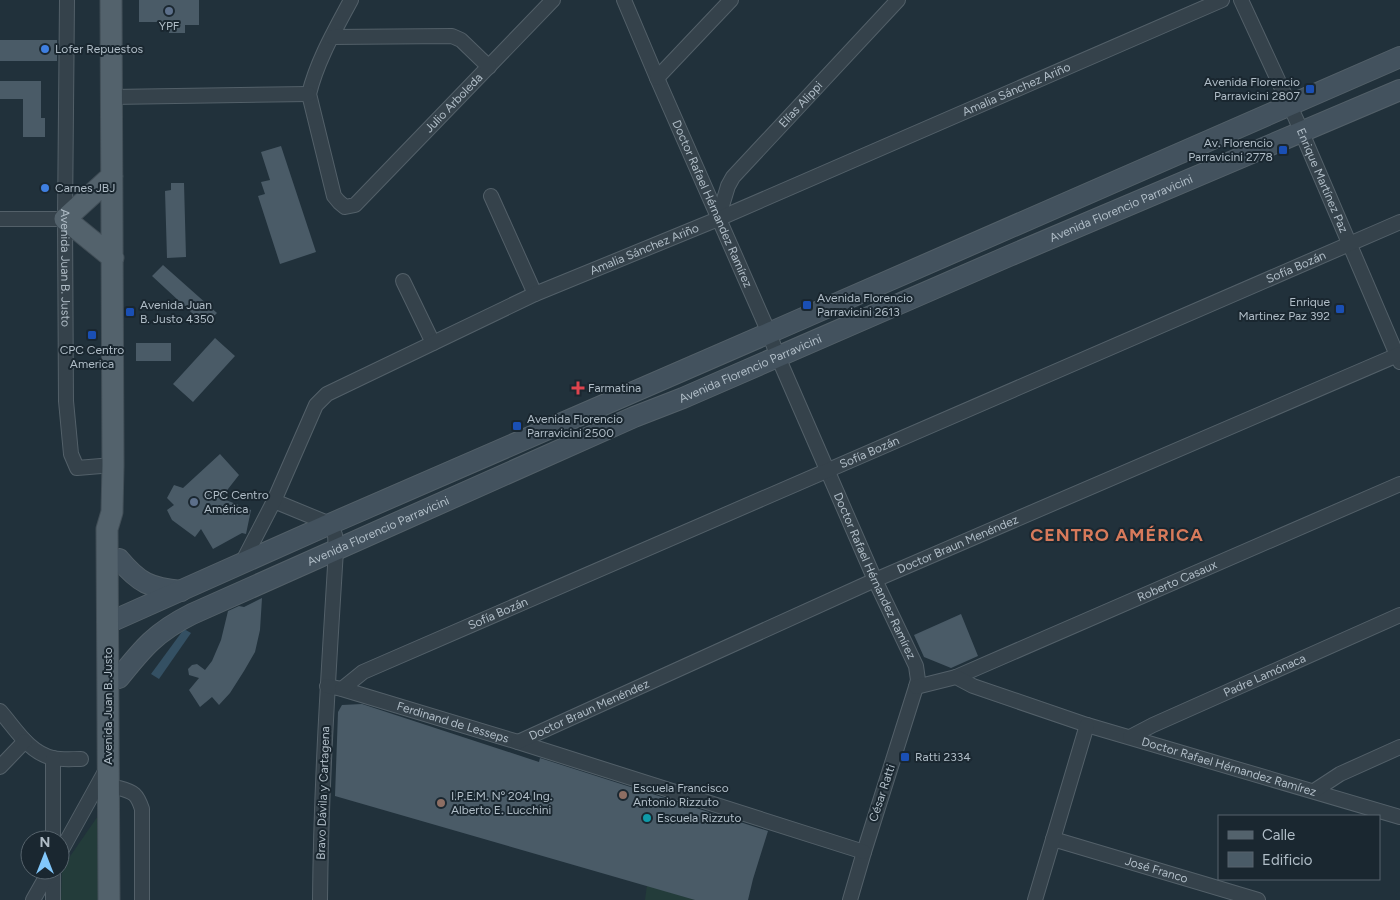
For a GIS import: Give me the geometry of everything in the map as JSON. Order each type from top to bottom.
[{"type":"main road","name":"Avenida Juan B. Justo","points":[[111,0],[113,465],[112,512],[108,529],[113,620],[119,678],[120,900]]},
{"type":"main road","name":"Avenida Florencio Parravicini","points":[[113,620],[1400,57]]},
{"type":"main road","name":"Avenida Florencio Parravicini","points":[[119,678],[153,638],[178,620],[634,417],[683,398],[1009,256],[1400,90]]},
{"type":"main road","points":[[112,176],[65,219],[113,258]]},
{"type":"main road","name":"Avenida Juan B. Justo","points":[[109,900],[109,765],[113,620],[118,559],[118,529],[112,512]]},
{"type":"main road","points":[[118,559],[134,575],[149,585],[162,589],[181,591]]},
{"type":"street","name":"Avenida Juan B. Justo","points":[[67,0],[66,401],[71,454],[77,468],[113,465]]},
{"type":"street","points":[[112,97],[309,94],[312,80],[351,0]]},
{"type":"street","name":"Julio Arboleda","points":[[309,94],[334,196],[345,207],[356,206],[553,0]]},
{"type":"street","name":"Doctor Rafael Hérnandez Ramírez","points":[[624,0],[656,78],[769,333],[875,580],[916,666],[918,680],[916,687]]},
{"type":"street","points":[[656,78],[731,0]]},
{"type":"street","name":"Elías Alippi","points":[[718,219],[728,186],[733,177],[898,0]]},
{"type":"street","name":"Amalia Sánchez Ariño","points":[[242,563],[274,501],[316,405],[327,394],[535,294],[718,219],[1222,0]]},
{"type":"street","name":"Enrique Martínez Paz","points":[[1241,0],[1399,357]]},
{"type":"street","points":[[332,37],[452,36],[461,40],[489,67]]},
{"type":"street","points":[[491,196],[535,294]]},
{"type":"street","points":[[0,219],[65,219]]},
{"type":"street","name":"Sofía Bozán","points":[[342,689],[363,672],[1400,222]]},
{"type":"street","points":[[403,281],[433,344]]},
{"type":"street","name":"Doctor Braun Menéndez","points":[[518,742],[875,580],[1399,357]]},
{"type":"street","name":"Roberto Casaux","points":[[956,678],[1400,484]]},
{"type":"street","points":[[274,501],[330,524]]},
{"type":"street","name":"Bravo Dávila y Cartagena","points":[[320,900],[320,841],[327,686],[336,550],[336,535],[330,524]]},
{"type":"street","name":"Padre Lamónaca","points":[[1130,737],[1153,724],[1400,615]]},
{"type":"street","points":[[916,687],[956,678]]},
{"type":"street","name":"Doctor Rafael Hérnandez Ramírez","points":[[956,678],[973,686],[1087,725],[1400,817]]},
{"type":"street","name":"Ferdinand de Lesseps","points":[[327,686],[518,742],[864,852]]},
{"type":"street","name":"César Ratti","points":[[850,900],[916,687]]},
{"type":"street","points":[[0,711],[25,741],[38,752],[53,758],[81,759]]},
{"type":"street","points":[[1035,900],[1087,725]]},
{"type":"street","points":[[0,767],[25,741]]},
{"type":"street","points":[[1314,791],[1340,774],[1400,747]]},
{"type":"street","points":[[53,758],[53,830]]},
{"type":"street","points":[[70,835],[109,765]]},
{"type":"street","points":[[119,788],[132,791],[139,799],[142,809],[142,900]]},
{"type":"street","name":"José Franco","points":[[1053,839],[1258,900]]},
{"type":"street","points":[[33,900],[46,880]]},
{"type":"street","points":[[52,880],[53,900]]},
{"type":"green space","points":[[100,813],[100,900],[61,900],[62,880],[70,880],[70,856]]},
{"type":"green space","points":[[647,885],[695,900],[645,900]]},
{"type":"water","points":[[184,629],[191,633],[159,679],[151,674]]},
{"type":"building","name":"YPF","points":[[139,0],[199,0],[199,25],[185,25],[185,33],[169,33],[169,22],[139,22]]},
{"type":"building","points":[[0,40],[57,40],[57,61],[0,61]]},
{"type":"building","points":[[0,81],[41,81],[41,118],[45,118],[45,137],[23,137],[23,99],[0,99]]},
{"type":"building","points":[[281,146],[316,252],[280,264],[258,196],[265,194],[261,182],[270,180],[261,152]]},
{"type":"building","points":[[171,183],[184,183],[186,257],[167,258],[165,191],[171,190]]},
{"type":"building","points":[[163,265],[217,313],[205,325],[152,276]]},
{"type":"building","points":[[215,338],[235,356],[193,402],[173,384]]},
{"type":"building","points":[[136,343],[171,343],[171,361],[136,361]]},
{"type":"building","name":"CPC Centro América","points":[[220,454],[239,475],[221,498],[251,510],[246,534],[242,533],[213,549],[201,529],[195,537],[172,520],[167,510],[174,505],[167,498],[174,485],[183,488]]},
{"type":"building","points":[[262,598],[260,630],[255,652],[230,693],[219,705],[212,697],[200,707],[189,690],[199,678],[189,675],[188,669],[192,665],[197,664],[205,670],[212,661],[221,640],[228,611],[239,606],[244,607]]},
{"type":"building","points":[[961,614],[978,656],[951,668],[924,657],[914,635]]},
{"type":"building","name":"I.P.E.M. Nº 204 Ing. Alberto E. Lucchini","points":[[362,704],[539,762],[540,758],[768,831],[748,900],[695,900],[335,796],[338,712],[342,705]]},
{"type":"place","name":"YPF","points":[[169,11]]},
{"type":"place","name":"Lofer Repuestos","points":[[45,49]]},
{"type":"place","name":"Avenida Florencio Parravicini 2807","points":[[1310,89]]},
{"type":"place","name":"Av. Florencio Parravicini 2778","points":[[1283,150]]},
{"type":"place","name":"Carnes JBJ","points":[[45,188]]},
{"type":"place","name":"Avenida Florencio Parravicini 2613","points":[[807,305]]},
{"type":"place","name":"Enrique Martinez Paz 392","points":[[1340,309]]},
{"type":"place","name":"Avenida Juan B. Justo 4350","points":[[130,312]]},
{"type":"place","name":"CPC Centro America","points":[[92,335]]},
{"type":"place","name":"Farmatina","points":[[578,388]]},
{"type":"place","name":"Avenida Florencio Parravicini 2500","points":[[517,426]]},
{"type":"place","name":"CPC Centro América","points":[[194,502]]},
{"type":"place","name":"Ratti 2334","points":[[905,757]]},
{"type":"place","name":"Escuela Francisco Antonio Rizzuto","points":[[623,795]]},
{"type":"place","name":"I.P.E.M. Nº 204 Ing. Alberto E. Lucchini","points":[[441,803]]},
{"type":"place","name":"Escuela Rizzuto","points":[[647,818]]},
{"type":"district","name":"CENTRO AMÉRICA","points":[[1117,535]]}]
